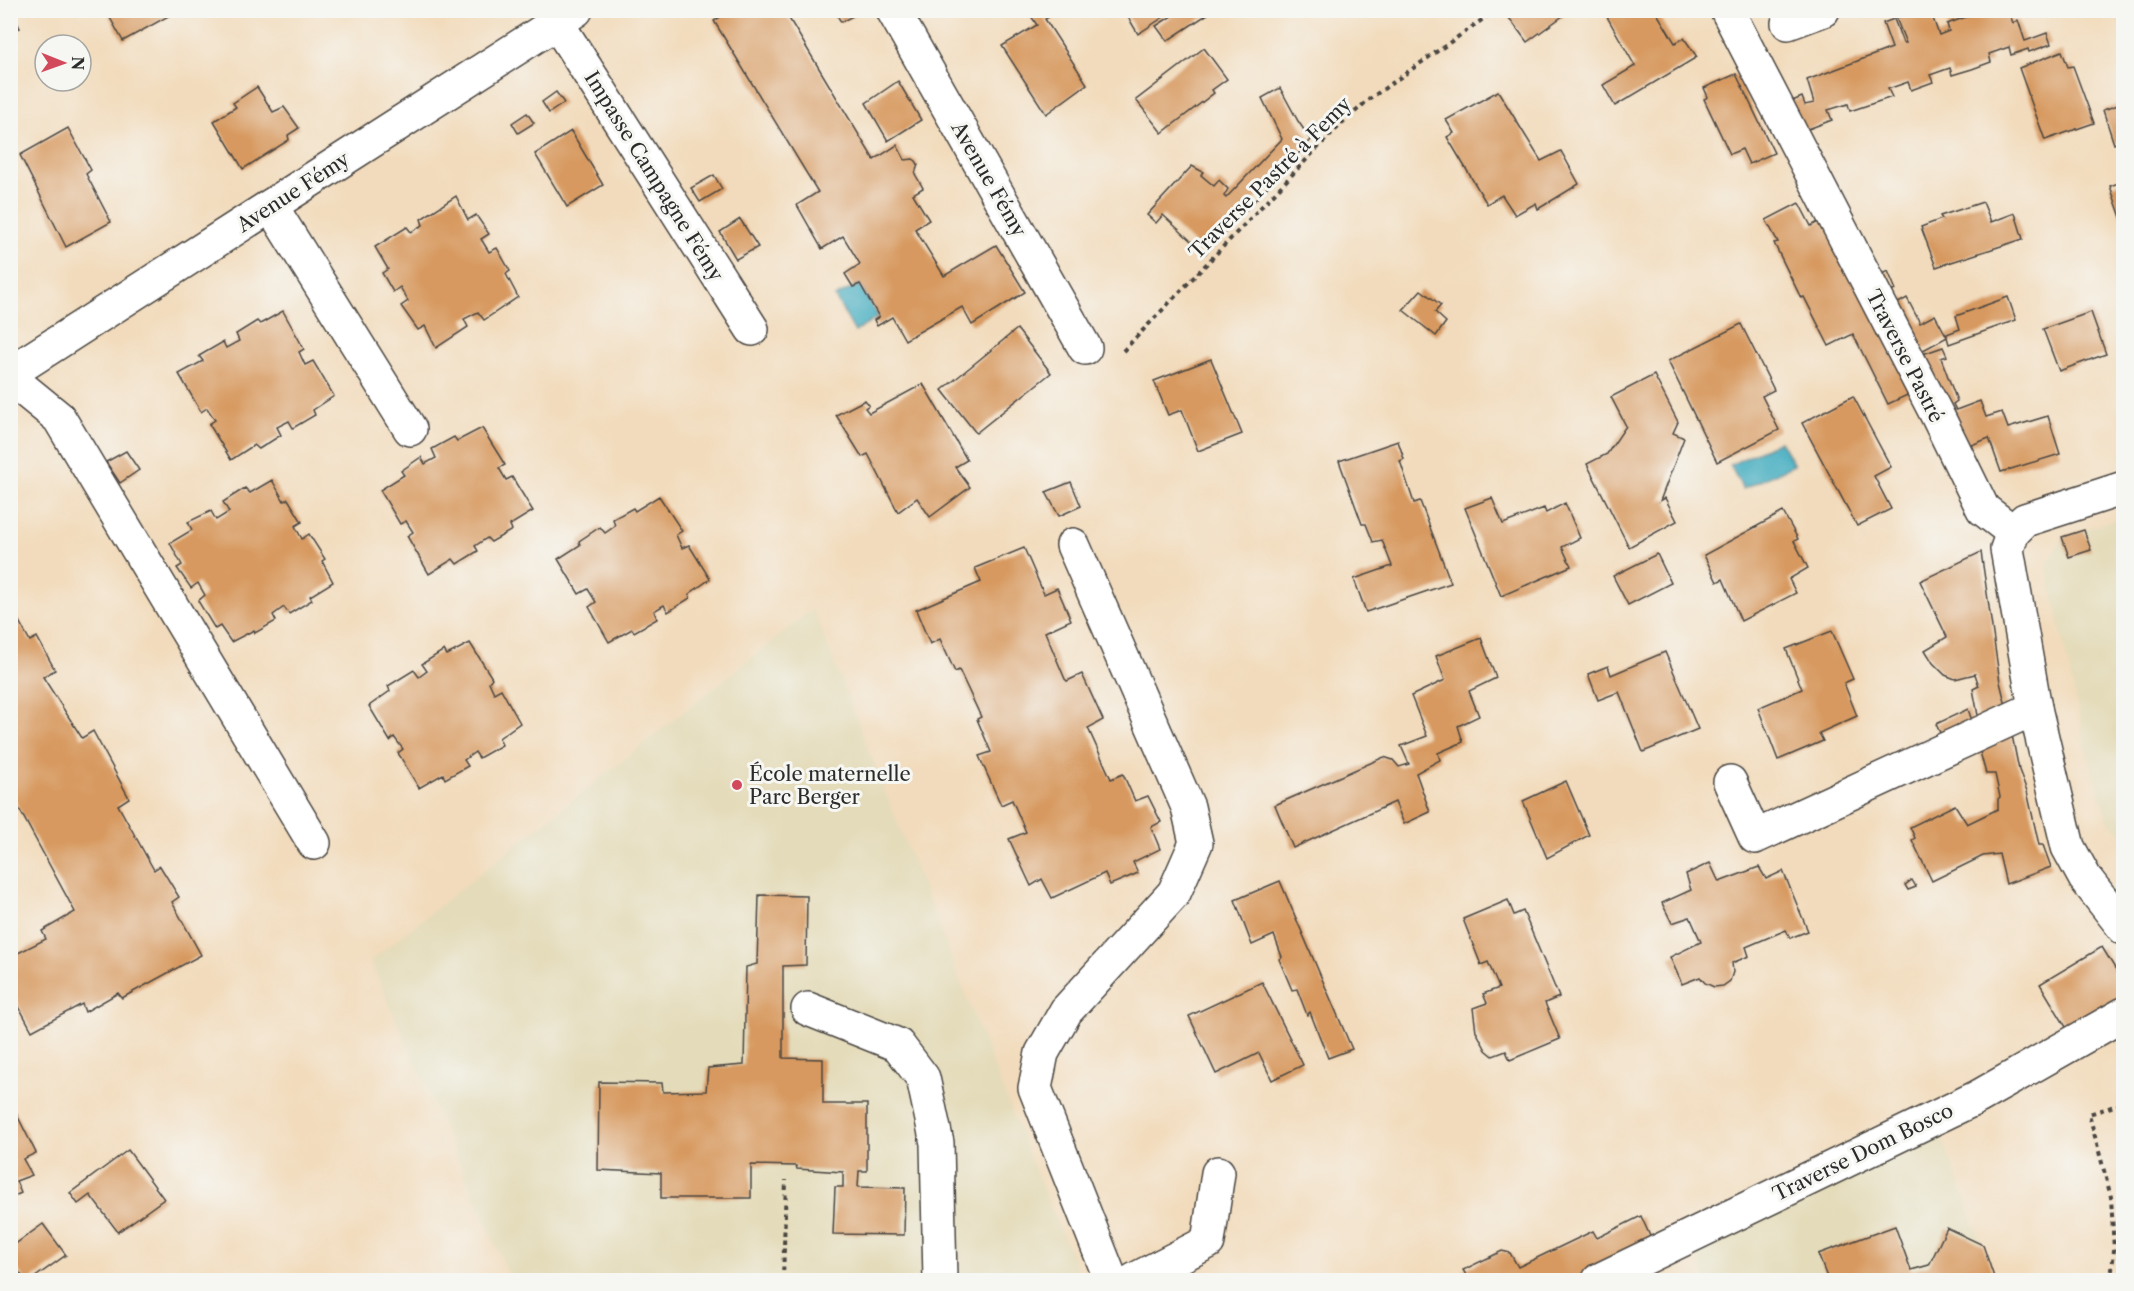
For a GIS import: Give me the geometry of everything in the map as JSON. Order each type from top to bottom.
[{"type":"street","name":"Avenue Fémy","points":[[893,10],[1085,348]]},
{"type":"street","name":"Traverse Pastré","points":[[1727,10],[1938,417],[1983,509],[2013,532]]},
{"type":"street","points":[[1788,23],[1823,10]]},
{"type":"street","name":"Avenue Fémy","points":[[10,373],[567,17]]},
{"type":"street","name":"Impasse Campagne Fémy","points":[[567,17],[752,329]]},
{"type":"street","points":[[271,206],[410,429]]},
{"type":"street","points":[[10,378],[59,418],[314,843]]},
{"type":"street","points":[[2124,488],[2025,520],[2013,532],[2007,549],[2035,708],[2068,847],[2085,878],[2124,928]]},
{"type":"street","points":[[1073,544],[1188,807],[1196,843],[1174,892],[1066,1011],[1041,1053],[1035,1088],[1111,1281]]},
{"type":"street","points":[[1730,782],[1755,837],[2035,708]]},
{"type":"street","points":[[808,1009],[898,1045],[924,1078],[937,1143],[940,1281]]},
{"type":"street","name":"Traverse Dom Bosco","points":[[1599,1281],[1978,1096],[2124,1014]]},
{"type":"street","points":[[1134,1281],[1208,1242],[1218,1173]]},
{"type":"path","name":"Traverse Pastré à Femy","points":[[1085,348],[1106,369],[1330,134],[1368,100],[1496,10]]},
{"type":"path","points":[[2111,1281],[2114,1250],[2111,1197],[2089,1114],[2124,1103]]},
{"type":"path","points":[[783,1281],[786,1180]]},
{"type":"shaded area","points":[[2123,517],[2123,835],[2108,821],[2086,748],[2047,567],[2062,537]]},
{"type":"shaded area","name":"École maternelle Parc Berger","points":[[813,609],[1031,1160],[1081,1274],[1068,1280],[511,1280],[370,961]]},
{"type":"shaded area","points":[[1939,1128],[1995,1280],[1705,1280],[1694,1248]]},
{"type":"water","points":[[860,284],[879,317],[855,332],[835,297]]},
{"type":"water","points":[[1780,441],[1794,465],[1743,489],[1730,465]]},
{"type":"building","points":[[118,10],[173,10],[174,13],[123,41],[109,16]]},
{"type":"building","points":[[731,10],[784,10],[874,160],[897,145],[905,160],[916,161],[918,164],[915,174],[923,188],[913,194],[929,220],[915,229],[944,276],[996,245],[1025,292],[972,325],[962,307],[905,340],[892,317],[877,326],[874,320],[879,317],[860,284],[853,287],[845,274],[860,264],[843,236],[822,249],[797,205],[818,192],[714,21]]},
{"type":"building","points":[[834,10],[855,10],[857,14],[841,22]]},
{"type":"building","points":[[1027,10],[1050,10],[1053,15],[1045,19],[1087,84],[1046,114],[1002,46],[1037,25]]},
{"type":"building","points":[[1128,10],[1174,10],[1138,34],[1125,12]]},
{"type":"building","points":[[1181,10],[1214,10],[1167,41],[1156,26]]},
{"type":"building","points":[[1513,10],[1571,10],[1527,42],[1507,15]]},
{"type":"building","points":[[1613,10],[1655,10],[1675,43],[1684,38],[1697,57],[1615,106],[1603,85],[1635,66],[1606,15]]},
{"type":"building","points":[[1918,10],[1930,10],[1939,35],[1949,31],[1947,24],[1985,10],[2008,10],[2013,23],[2018,20],[2025,41],[2047,33],[2051,44],[2029,52],[2028,49],[2011,55],[2009,47],[1989,54],[1991,62],[1972,69],[1952,75],[1950,68],[1930,75],[1933,82],[1911,90],[1908,82],[1888,89],[1892,97],[1850,111],[1848,104],[1828,110],[1832,120],[1803,131],[1790,102],[1802,97],[1805,105],[1814,103],[1807,80],[1892,48],[1883,23],[1894,19],[1903,43],[1906,43],[1896,18]]},
{"type":"building","points":[[15,18],[20,28],[10,32],[10,20]]},
{"type":"building","points":[[1204,48],[1227,79],[1212,90],[1214,93],[1162,133],[1136,100]]},
{"type":"building","points":[[2062,51],[2068,67],[2073,66],[2094,123],[2045,140],[2019,68]]},
{"type":"building","points":[[1736,74],[1774,153],[1749,164],[1742,149],[1730,154],[1704,99],[1708,97],[1704,88]]},
{"type":"building","points":[[898,81],[921,120],[888,141],[866,103]]},
{"type":"building","points":[[257,87],[273,112],[284,107],[299,128],[288,135],[289,140],[243,169],[214,121],[236,107],[233,103]]},
{"type":"building","points":[[1280,88],[1311,140],[1205,254],[1163,215],[1156,223],[1147,215],[1192,166],[1203,172],[1201,175],[1214,186],[1219,180],[1228,189],[1224,196],[1226,198],[1282,139],[1262,98]]},
{"type":"building","points":[[1498,91],[1541,161],[1561,151],[1579,184],[1538,209],[1536,203],[1515,215],[1502,195],[1487,204],[1447,137],[1454,133],[1446,120]]},
{"type":"building","points":[[556,92],[564,103],[549,113],[542,102]]},
{"type":"building","points":[[2124,103],[2124,140],[2114,144],[2103,110]]},
{"type":"building","points":[[527,113],[534,123],[518,133],[512,123]]},
{"type":"building","points":[[68,128],[91,170],[86,174],[111,222],[66,247],[20,155]]},
{"type":"building","points":[[571,131],[603,185],[567,207],[535,154]]},
{"type":"building","points":[[714,175],[722,189],[700,202],[691,188]]},
{"type":"building","points":[[2124,181],[2124,223],[2123,223],[2110,186]]},
{"type":"building","points":[[456,196],[468,220],[476,215],[489,234],[481,239],[489,252],[497,248],[510,271],[506,274],[518,297],[484,320],[478,312],[464,319],[468,327],[436,348],[425,326],[418,330],[401,306],[408,301],[400,287],[393,292],[382,273],[388,269],[375,247],[407,227],[411,232],[423,225],[421,219]]},
{"type":"building","points":[[1983,202],[1991,222],[2015,213],[2023,239],[1936,267],[1921,227],[1942,219],[1940,216]]},
{"type":"building","points":[[1799,203],[1811,226],[1824,219],[1914,392],[1888,404],[1853,334],[1829,346],[1804,297],[1801,298],[1774,243],[1778,242],[1766,220]]},
{"type":"building","points":[[740,219],[758,247],[736,259],[720,232]]},
{"type":"building","points":[[1888,271],[1896,290],[1883,294],[1875,277]]},
{"type":"building","points":[[1421,290],[1441,305],[1435,312],[1446,322],[1436,336],[1403,310]]},
{"type":"building","points":[[2008,297],[2016,320],[1949,344],[1947,334],[1960,329],[1956,316]]},
{"type":"building","points":[[1907,298],[1920,323],[1935,315],[1947,337],[1916,354],[1891,307]]},
{"type":"building","points":[[283,311],[304,349],[299,352],[305,365],[313,361],[334,396],[313,410],[315,415],[293,428],[289,421],[277,427],[281,435],[259,449],[254,445],[231,460],[209,424],[215,420],[207,408],[201,412],[179,374],[203,361],[199,356],[223,342],[226,348],[239,341],[236,334],[257,321],[260,324]]},
{"type":"building","points":[[2091,312],[2106,354],[2059,371],[2043,329]]},
{"type":"building","points":[[1741,324],[1774,390],[1762,396],[1779,430],[1717,462],[1668,361]]},
{"type":"building","points":[[1017,329],[1051,373],[976,433],[942,390]]},
{"type":"building","points":[[1943,347],[1947,356],[1941,358],[1957,401],[1953,404],[1956,410],[1980,401],[1986,417],[2002,412],[2008,428],[2048,416],[2060,454],[2001,472],[1989,438],[1969,446],[1917,356]]},
{"type":"building","points":[[1211,359],[1242,434],[1198,451],[1182,410],[1168,415],[1154,381]]},
{"type":"building","points":[[1654,375],[1678,422],[1673,433],[1684,438],[1660,501],[1665,498],[1677,521],[1629,547],[1587,464],[1607,454],[1626,426],[1611,397]]},
{"type":"building","points":[[923,384],[967,460],[955,467],[970,487],[930,517],[917,498],[898,512],[868,454],[862,457],[836,415],[865,400],[869,405],[865,408],[869,413]]},
{"type":"building","points":[[1853,396],[1891,467],[1874,476],[1891,509],[1857,526],[1802,423]]},
{"type":"building","points":[[482,428],[505,465],[499,468],[506,480],[512,477],[533,511],[510,525],[512,530],[491,542],[487,538],[475,546],[478,551],[457,564],[453,559],[429,574],[407,536],[413,532],[406,521],[400,524],[380,490],[404,475],[401,471],[421,457],[425,464],[436,458],[432,449],[454,437],[457,441]]},
{"type":"building","points":[[1398,441],[1404,459],[1400,461],[1414,503],[1420,501],[1451,583],[1366,612],[1354,579],[1392,566],[1382,540],[1373,542],[1366,524],[1362,524],[1339,461]]},
{"type":"building","points":[[126,451],[139,470],[120,483],[106,462]]},
{"type":"building","points":[[272,480],[284,501],[288,499],[302,522],[295,526],[302,539],[309,534],[325,559],[322,561],[333,582],[310,596],[312,600],[289,614],[284,607],[273,615],[276,621],[255,633],[254,630],[231,642],[220,626],[215,629],[198,601],[205,595],[198,583],[191,588],[177,568],[182,565],[170,543],[192,530],[188,522],[211,511],[216,520],[229,512],[223,502],[245,488],[250,493]]},
{"type":"building","points":[[1071,482],[1081,506],[1059,516],[1046,492]]},
{"type":"building","points":[[659,496],[682,531],[676,535],[682,548],[689,545],[710,579],[689,594],[690,598],[668,612],[664,605],[654,611],[657,619],[609,642],[589,607],[596,602],[588,589],[579,594],[558,559],[580,545],[579,541],[600,527],[605,533],[615,526],[613,519],[633,508],[635,511]]},
{"type":"building","points":[[1492,498],[1503,524],[1544,508],[1546,513],[1565,503],[1580,538],[1562,547],[1571,566],[1501,596],[1465,508]]},
{"type":"building","points":[[1783,512],[1798,539],[1794,541],[1808,568],[1789,579],[1796,593],[1741,621],[1723,579],[1717,582],[1704,555]]},
{"type":"building","points":[[2084,530],[2091,550],[2069,557],[2062,537]]},
{"type":"building","points":[[1024,548],[1044,594],[1057,588],[1071,620],[1045,632],[1065,679],[1067,681],[1082,674],[1103,720],[1088,728],[1111,779],[1123,774],[1135,801],[1148,796],[1161,822],[1151,827],[1160,849],[1133,862],[1138,873],[1110,885],[1105,873],[1052,898],[1042,879],[1031,886],[1009,839],[1026,832],[1012,800],[1001,805],[979,756],[991,752],[977,719],[981,717],[959,670],[955,672],[940,639],[930,644],[916,610],[981,582],[975,568]]},
{"type":"building","points":[[1981,552],[2000,682],[2007,710],[1979,721],[1973,689],[1979,686],[1975,674],[1955,679],[1945,675],[1933,663],[1925,650],[1947,637],[1920,581]]},
{"type":"building","points":[[1657,554],[1671,583],[1628,605],[1613,576]]},
{"type":"building","points":[[10,605],[30,641],[37,637],[55,670],[43,677],[82,738],[93,731],[129,798],[118,805],[154,870],[160,866],[179,897],[172,902],[201,955],[122,998],[118,993],[85,1012],[82,1004],[32,1031],[10,990],[10,957],[46,939],[42,931],[75,912],[10,792]]},
{"type":"building","points":[[1832,631],[1853,679],[1844,683],[1857,716],[1819,733],[1823,741],[1778,760],[1758,708],[1802,689],[1786,649]]},
{"type":"building","points":[[1481,638],[1496,678],[1469,691],[1479,716],[1458,726],[1463,742],[1438,753],[1440,760],[1416,773],[1430,812],[1404,824],[1395,802],[1293,848],[1275,805],[1384,757],[1393,760],[1399,767],[1409,764],[1401,746],[1427,736],[1411,696],[1445,680],[1436,656]]},
{"type":"building","points":[[470,643],[492,678],[489,682],[494,693],[501,689],[520,723],[499,738],[502,745],[479,758],[475,752],[464,760],[468,766],[445,779],[443,774],[419,788],[398,753],[403,749],[394,737],[390,741],[369,706],[390,691],[388,686],[414,670],[419,677],[427,671],[422,664],[444,650],[447,655]]},
{"type":"building","points":[[1665,652],[1698,729],[1643,752],[1619,692],[1598,700],[1588,674],[1608,666],[1611,675]]},
{"type":"building","points":[[1968,709],[1973,724],[1942,737],[1936,724]]},
{"type":"building","points":[[2012,735],[2039,845],[2043,845],[2051,867],[2006,884],[1999,854],[1983,856],[1932,881],[1912,840],[1915,838],[1910,827],[1955,805],[1967,824],[1998,809],[2000,797],[1995,774],[1986,774],[1979,748]]},
{"type":"building","points":[[1566,781],[1589,835],[1547,858],[1523,801]]},
{"type":"building","points":[[1710,863],[1719,882],[1759,867],[1766,879],[1783,871],[1808,931],[1790,938],[1786,930],[1746,947],[1749,956],[1732,963],[1733,972],[1730,981],[1723,986],[1714,987],[1705,983],[1700,977],[1682,984],[1670,957],[1701,942],[1690,917],[1672,923],[1662,903],[1691,890],[1686,874]]},
{"type":"building","points":[[1912,880],[1916,887],[1908,890],[1905,885]]},
{"type":"building","points":[[1280,881],[1352,1049],[1328,1058],[1310,1012],[1307,1015],[1297,989],[1292,990],[1279,959],[1282,957],[1274,935],[1252,945],[1235,900]]},
{"type":"building","points":[[759,895],[807,896],[806,965],[783,966],[783,1058],[823,1059],[823,1104],[867,1104],[867,1171],[859,1171],[858,1187],[905,1188],[904,1235],[833,1234],[835,1187],[843,1187],[843,1172],[797,1169],[796,1166],[751,1165],[751,1198],[661,1198],[661,1173],[598,1170],[599,1082],[662,1083],[663,1092],[706,1091],[708,1068],[744,1065],[746,967],[757,964]]},
{"type":"building","points":[[1508,900],[1514,915],[1523,911],[1559,997],[1545,1003],[1560,1039],[1510,1060],[1506,1051],[1493,1056],[1486,1050],[1476,1031],[1473,1008],[1487,1003],[1483,994],[1499,988],[1488,962],[1481,965],[1463,919]]},
{"type":"building","points":[[2102,947],[2124,983],[2124,996],[2093,1014],[2072,1037],[2040,984]]},
{"type":"building","points":[[1262,982],[1303,1065],[1272,1080],[1259,1053],[1216,1074],[1189,1016]]},
{"type":"building","points":[[14,1109],[36,1153],[23,1159],[32,1175],[16,1181],[21,1193],[10,1198],[10,1111]]},
{"type":"building","points":[[128,1150],[164,1199],[118,1232],[90,1195],[78,1204],[70,1193]]},
{"type":"building","points":[[1641,1216],[1654,1245],[1582,1280],[1568,1280],[1580,1274],[1564,1280],[1469,1280],[1463,1270],[1502,1251],[1510,1253],[1518,1267],[1593,1231],[1597,1238]]},
{"type":"building","points":[[43,1224],[66,1255],[31,1280],[25,1280],[10,1260],[10,1248]]},
{"type":"building","points":[[1895,1226],[1911,1270],[1929,1265],[1947,1228],[1983,1245],[1995,1280],[1828,1280],[1818,1254]]},
{"type":"place","name":"École maternelle Parc Berger","points":[[737,785]]}]
